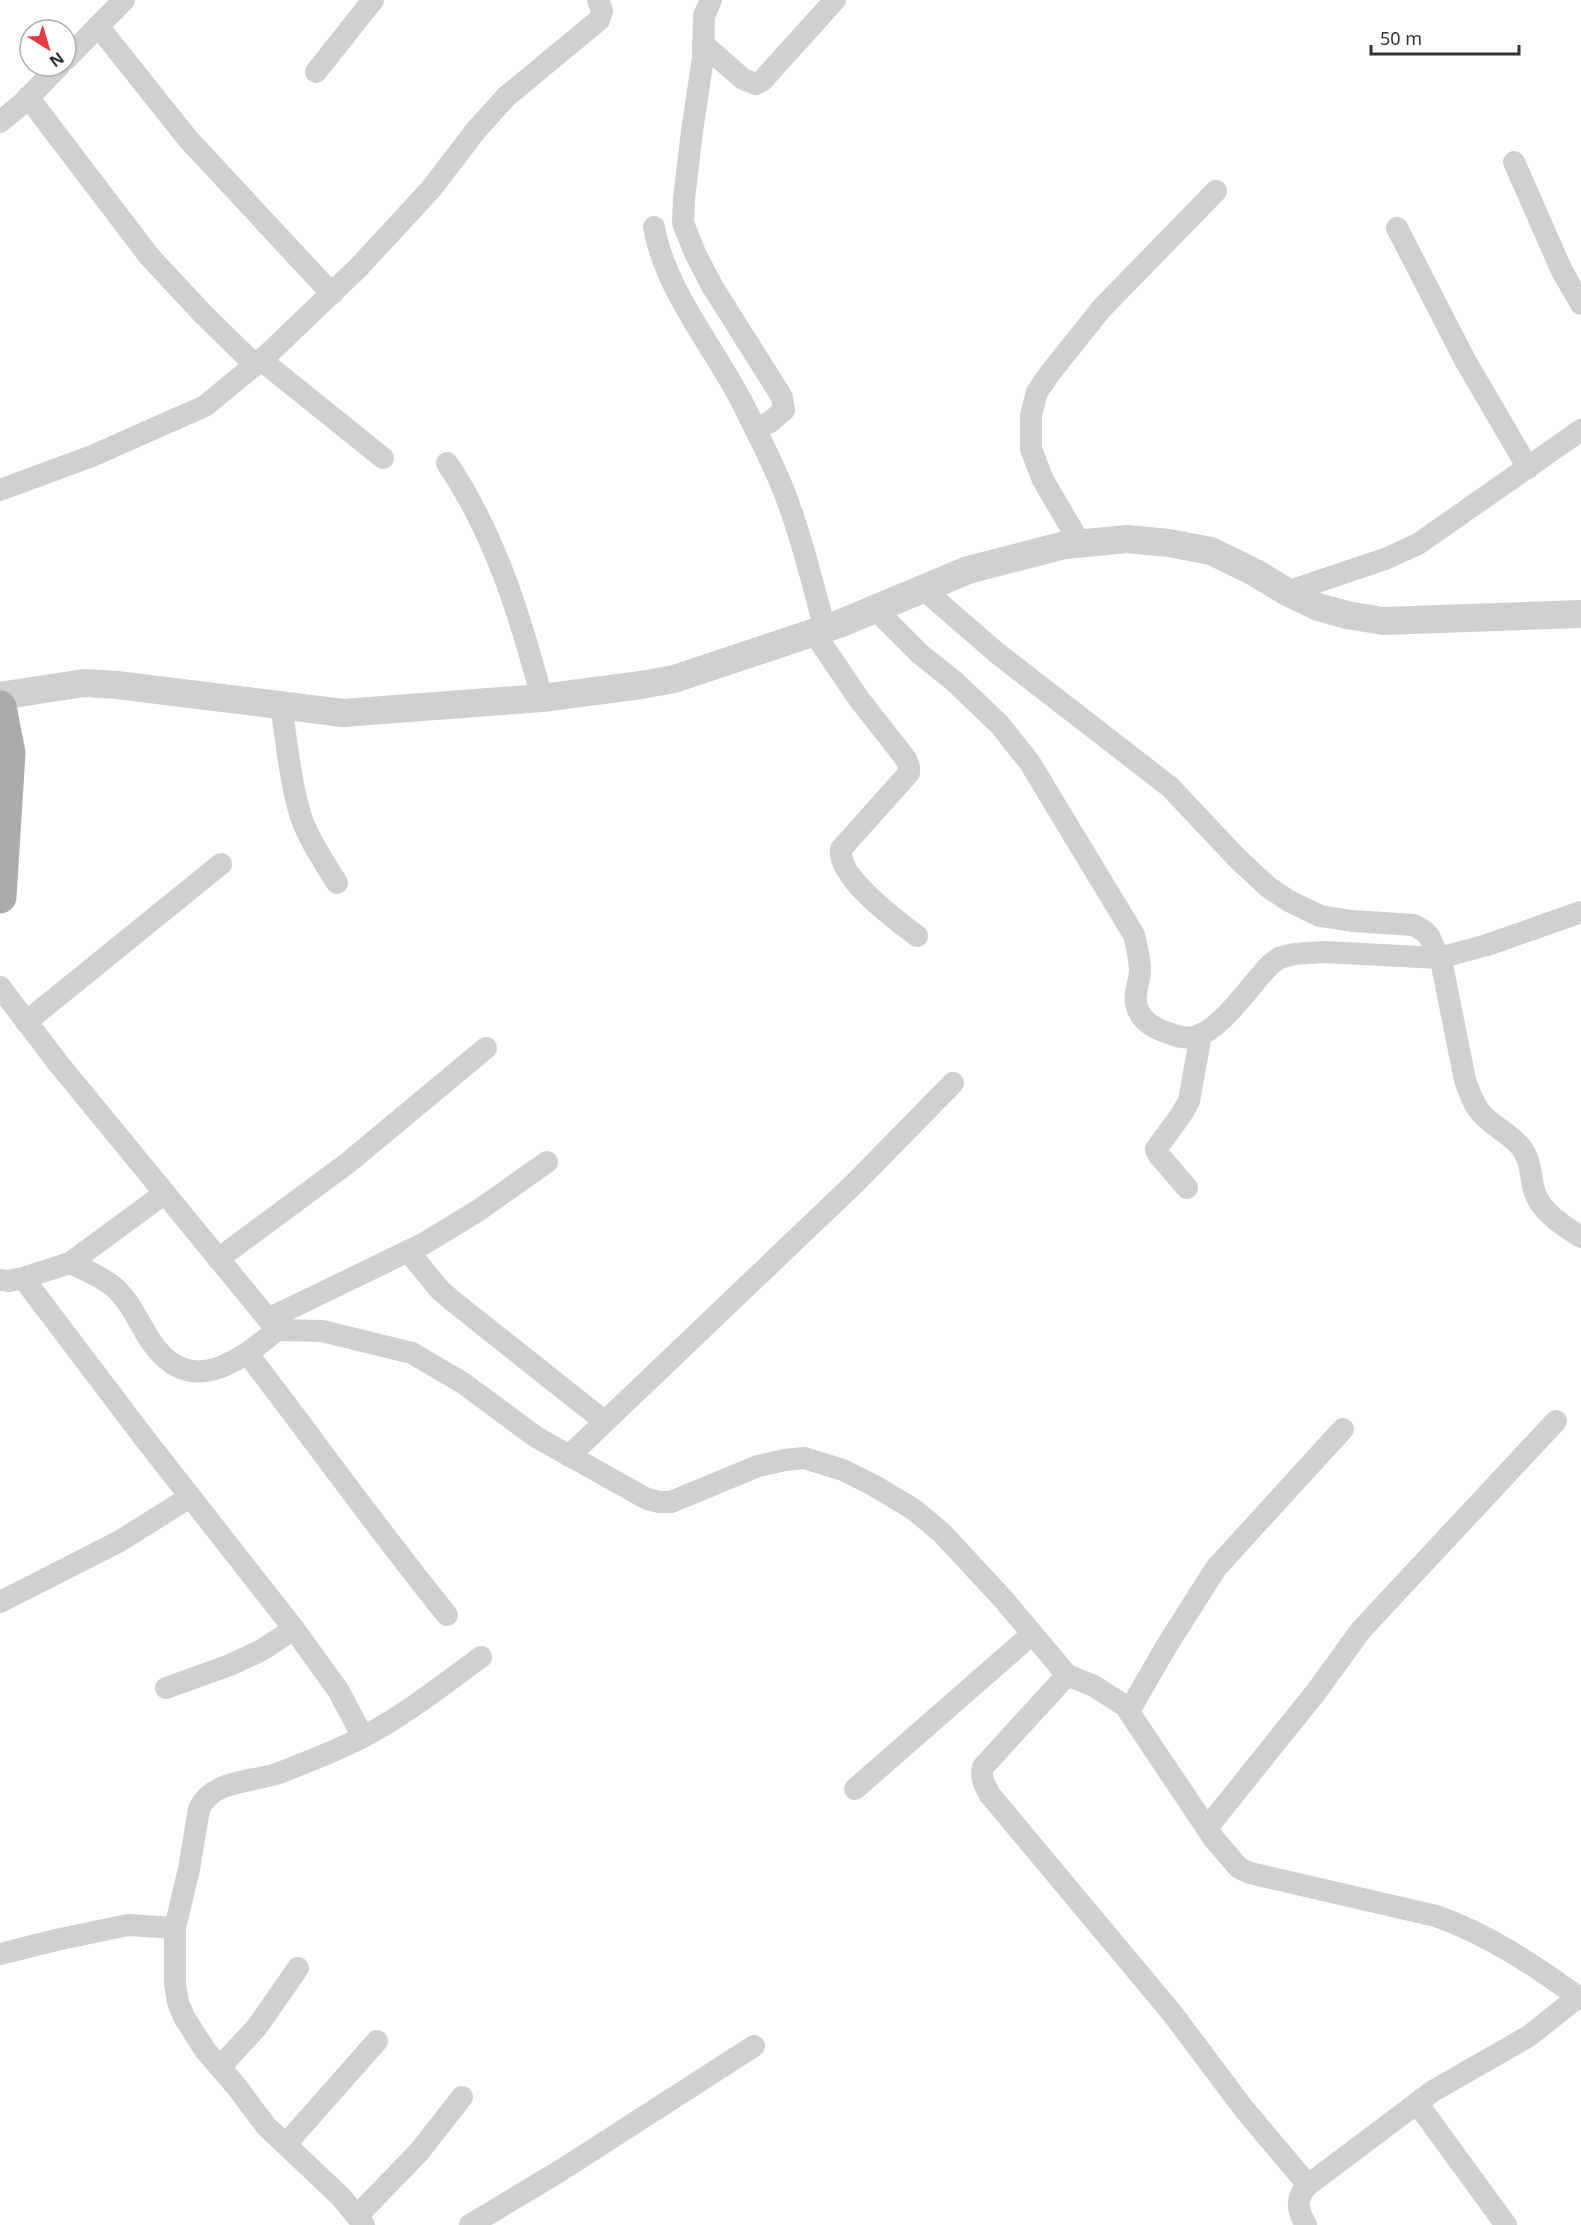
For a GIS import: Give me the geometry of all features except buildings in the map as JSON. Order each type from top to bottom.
[{"type":"main road","points":[[0,707],[9,753],[0,897]]},
{"type":"street","points":[[78,47],[124,0]]},
{"type":"street","points":[[316,72],[373,0]]},
{"type":"street","points":[[0,490],[92,456],[205,406],[258,362],[332,294],[431,189],[477,129],[507,96],[599,20],[602,11],[598,0]]},
{"type":"street","points":[[711,0],[704,16],[703,58],[684,199],[684,223],[695,253],[712,286],[782,397],[784,410],[770,422],[755,429]]},
{"type":"street","points":[[703,44],[743,79],[756,84],[767,76],[836,0]]},
{"type":"street","points":[[98,26],[188,139],[332,294]]},
{"type":"street","points":[[0,122],[47,78]]},
{"type":"street","points":[[28,97],[148,256],[196,307],[258,362],[383,458]]},
{"type":"street","points":[[1514,162],[1562,271],[1581,304]]},
{"type":"street","points":[[1080,543],[1043,480],[1031,449],[1031,415],[1037,392],[1102,308],[1216,192]]},
{"type":"street","points":[[654,227],[663,260],[676,288],[696,325],[728,374],[783,489],[801,542],[820,631],[859,699],[906,759],[909,767],[909,773],[841,849],[842,862],[861,888],[916,936]]},
{"type":"street","points":[[1398,228],[1466,362],[1528,468]]},
{"type":"street","points":[[1287,592],[1385,559],[1418,544],[1581,430]]},
{"type":"street","points":[[447,463],[477,513],[504,575],[526,639],[542,698]]},
{"type":"street","points":[[0,696],[84,683],[117,685],[343,713],[542,698],[674,679],[820,631],[968,570],[1080,543],[1127,539],[1195,547],[1228,558],[1317,607],[1383,621],[1581,614]]},
{"type":"street","points":[[922,588],[997,653],[1170,787],[1237,858],[1275,892],[1320,916],[1352,921],[1414,925],[1434,947],[1451,1005],[1465,1080],[1471,1098],[1480,1113],[1520,1146],[1528,1158],[1535,1194],[1543,1205],[1556,1220],[1581,1237]]},
{"type":"street","points":[[875,609],[920,654],[975,700],[1000,725],[1030,763],[1134,935],[1140,970],[1135,998],[1137,1009],[1143,1019],[1156,1028],[1177,1036],[1194,1037],[1201,1034],[1221,1021],[1253,982],[1279,958],[1294,954],[1324,952],[1487,945],[1581,912]]},
{"type":"street","points":[[281,706],[294,789],[302,818],[312,842],[337,883]]},
{"type":"street","points":[[26,1022],[221,864]]},
{"type":"street","points":[[0,987],[272,1324],[332,1332],[412,1353],[463,1383],[536,1437],[647,1499],[671,1502],[758,1466],[804,1458],[843,1470],[873,1485],[912,1509],[942,1533],[1067,1675],[1111,1696],[1129,1710],[1207,1828],[1239,1868],[1250,1873],[1436,1916],[1460,1924],[1488,1937],[1546,1973],[1579,1998],[1529,2036],[1433,2091],[1308,2185],[1298,2199],[1298,2208],[1306,2225]]},
{"type":"street","points":[[1187,1188],[1156,1149],[1189,1101],[1201,1034]]},
{"type":"street","points":[[218,1258],[349,1162],[486,1048]]},
{"type":"street","points":[[569,1456],[855,1183],[953,1083]]},
{"type":"street","points":[[70,1263],[115,1288],[130,1307],[152,1344],[176,1366],[190,1372],[221,1368],[248,1353],[272,1324],[479,1210],[547,1162]]},
{"type":"street","points":[[0,1280],[23,1278],[70,1263],[165,1193]]},
{"type":"street","points":[[408,1251],[440,1290],[604,1421]]},
{"type":"street","points":[[23,1278],[294,1629],[338,1690],[363,1737]]},
{"type":"street","points":[[248,1353],[318,1444],[396,1552],[447,1615]]},
{"type":"street","points":[[1207,1828],[1316,1692],[1361,1630],[1556,1421]]},
{"type":"street","points":[[1129,1710],[1216,1568],[1343,1428]]},
{"type":"street","points":[[0,1602],[120,1542],[190,1497]]},
{"type":"street","points":[[166,1688],[260,1651],[294,1629]]},
{"type":"street","points":[[855,1789],[1032,1634]]},
{"type":"street","points":[[462,2097],[360,2221],[341,2196],[266,2126],[205,2050],[178,2002],[164,1926],[189,1869],[199,1809],[212,1792],[222,1786],[275,1774],[363,1737],[397,1717],[481,1657]]},
{"type":"street","points":[[1067,1675],[983,1767],[981,1775],[983,1783],[990,1795],[1172,2013],[1244,2109],[1308,2185]]},
{"type":"street","points":[[0,1954],[92,1931],[128,1925],[164,1926]]},
{"type":"street","points":[[220,2067],[257,2027],[298,1968]]},
{"type":"street","points":[[286,2144],[377,2041]]},
{"type":"street","points":[[470,2225],[560,2171],[754,2046]]},
{"type":"street","points":[[1416,2103],[1506,2225]]}]
